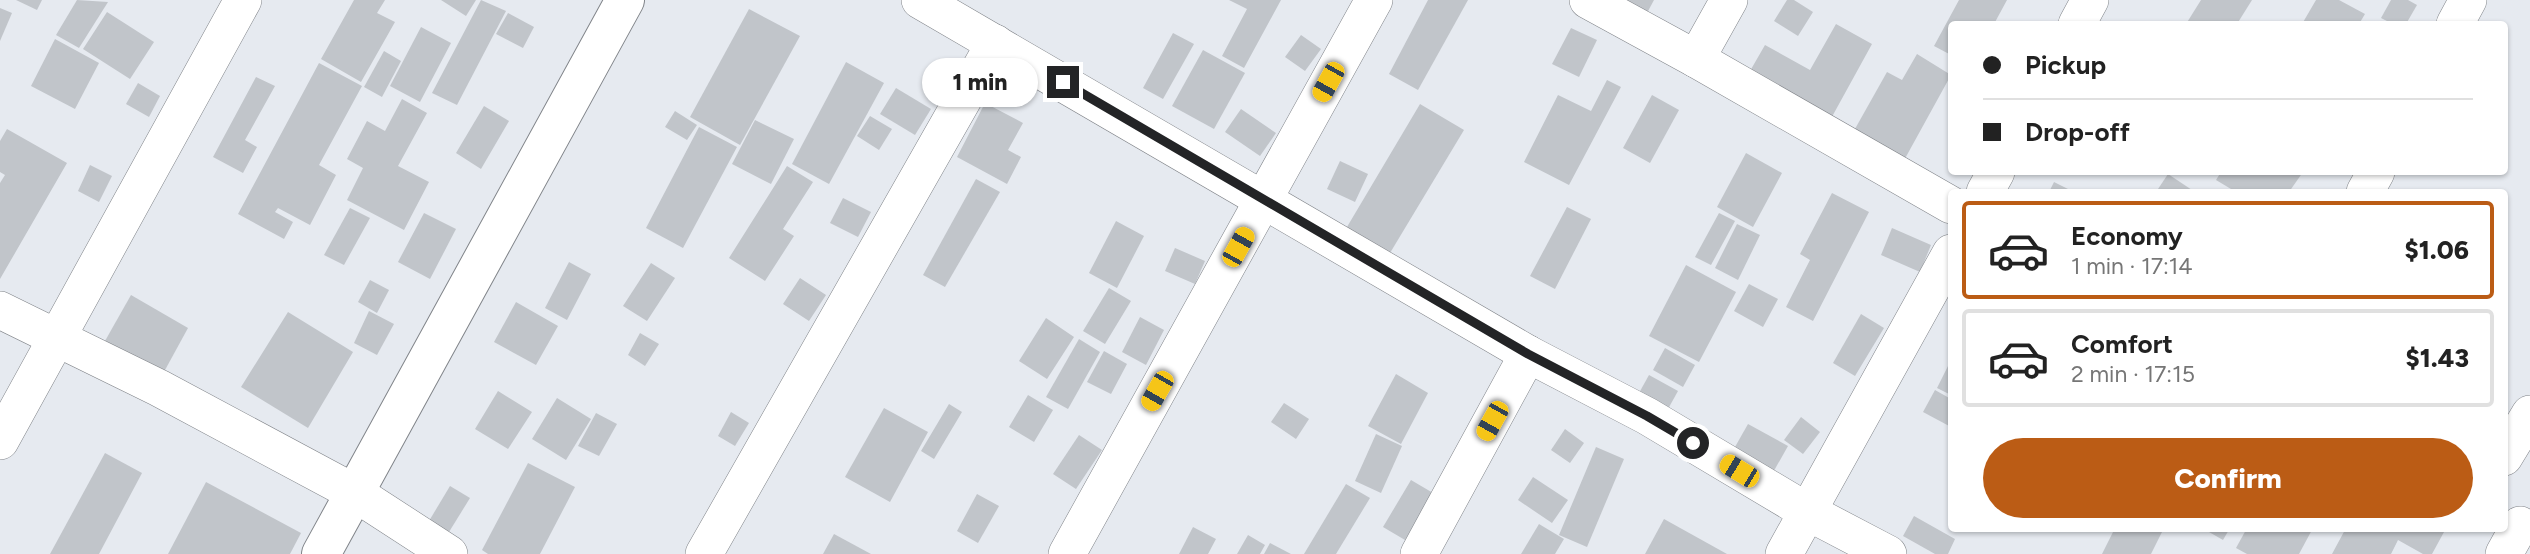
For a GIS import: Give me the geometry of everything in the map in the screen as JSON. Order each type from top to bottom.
[{"type":"street","points":[[0,441],[243,0]]},
{"type":"street","points":[[321,554],[625,0]]},
{"type":"street","points":[[920,0],[1528,354],[1647,416],[1808,512],[1888,554]]},
{"type":"street","points":[[1067,554],[1374,0]]},
{"type":"street","points":[[1588,0],[1696,58],[1948,203]]},
{"type":"street","points":[[1696,58],[1729,0]]},
{"type":"street","points":[[2079,21],[2090,0]]},
{"type":"street","points":[[2457,21],[2468,0]]},
{"type":"street","points":[[704,554],[995,43]]},
{"type":"street","points":[[1784,554],[1948,258]]},
{"type":"street","points":[[0,310],[56,340],[159,388],[355,493],[449,554]]},
{"type":"street","points":[[1419,554],[1528,354]]},
{"type":"street","points":[[2508,450],[2530,414]]},
{"type":"building","points":[[16,0],[42,0],[37,10]]},
{"type":"building","points":[[77,0],[108,2],[79,48],[56,35]]},
{"type":"building","points":[[354,0],[385,0],[377,13],[395,22],[361,82],[321,59]]},
{"type":"building","points":[[441,0],[476,0],[466,16]]},
{"type":"building","points":[[481,0],[506,11],[457,105],[432,93]]},
{"type":"building","points":[[1229,0],[1281,0],[1244,68],[1222,56],[1247,9]]},
{"type":"building","points":[[1428,0],[1468,0],[1418,90],[1389,74]]},
{"type":"building","points":[[1592,0],[1654,0],[1640,26]]},
{"type":"building","points":[[1787,0],[1794,0],[1813,12],[1798,36],[1774,21]]},
{"type":"building","points":[[1959,0],[2007,0],[1996,21],[1948,21],[1948,53],[1934,46]]},
{"type":"building","points":[[2201,0],[2252,0],[2239,21],[2188,21]]},
{"type":"building","points":[[2316,0],[2339,0],[2365,14],[2361,21],[2304,21]]},
{"type":"building","points":[[2391,0],[2408,0],[2417,5],[2408,21],[2387,21],[2381,18]]},
{"type":"building","points":[[0,8],[12,13],[0,41]]},
{"type":"building","points":[[749,9],[800,36],[740,145],[690,117]]},
{"type":"building","points":[[107,12],[154,42],[130,79],[83,49]]},
{"type":"building","points":[[508,13],[534,27],[523,48],[496,34]]},
{"type":"building","points":[[1836,24],[1872,44],[1828,124],[1746,78],[1765,45],[1810,70]]},
{"type":"building","points":[[421,27],[451,43],[420,102],[390,86]]},
{"type":"building","points":[[1571,28],[1597,40],[1579,77],[1552,64]]},
{"type":"building","points":[[1173,33],[1194,44],[1163,99],[1143,88]]},
{"type":"building","points":[[1301,35],[1321,49],[1305,71],[1285,57]]},
{"type":"building","points":[[55,39],[99,63],[75,109],[31,86]]},
{"type":"building","points":[[1203,50],[1245,73],[1214,129],[1172,106]]},
{"type":"building","points":[[384,51],[401,61],[382,97],[364,87]]},
{"type":"building","points":[[1917,54],[1948,73],[1948,80],[1902,164],[1851,136],[1887,72],[1902,80]]},
{"type":"building","points":[[846,62],[884,83],[829,184],[792,164]]},
{"type":"building","points":[[319,63],[362,86],[319,165],[336,175],[310,225],[278,208],[275,212],[293,222],[284,239],[238,214]]},
{"type":"building","points":[[256,77],[275,86],[245,140],[257,147],[243,173],[213,157]]},
{"type":"building","points":[[1607,80],[1621,87],[1569,185],[1524,162],[1558,95],[1591,111]]},
{"type":"building","points":[[138,83],[160,96],[149,117],[126,104]]},
{"type":"building","points":[[896,88],[931,109],[915,135],[880,114]]},
{"type":"building","points":[[1652,95],[1679,110],[1650,163],[1623,148]]},
{"type":"building","points":[[402,99],[427,113],[398,166],[429,182],[404,230],[347,200],[363,168],[347,159],[367,121],[385,131]]},
{"type":"building","points":[[985,103],[1023,123],[1008,150],[1021,157],[1007,184],[957,157]]},
{"type":"building","points":[[1420,104],[1464,130],[1387,258],[1344,232]]},
{"type":"building","points":[[484,106],[509,121],[481,169],[456,153]]},
{"type":"building","points":[[1241,109],[1276,133],[1260,156],[1225,132]]},
{"type":"building","points":[[675,111],[697,125],[687,140],[665,127]]},
{"type":"building","points":[[870,116],[892,129],[879,150],[857,136]]},
{"type":"building","points":[[755,120],[794,139],[771,184],[732,164]]},
{"type":"building","points":[[699,127],[737,147],[683,248],[646,228]]},
{"type":"building","points":[[7,129],[67,163],[0,279],[0,183],[5,175],[0,172],[0,141]]},
{"type":"building","points":[[1746,153],[1782,173],[1753,227],[1717,207]]},
{"type":"building","points":[[1340,161],[1368,174],[1355,202],[1327,189]]},
{"type":"building","points":[[90,165],[112,176],[99,202],[78,191]]},
{"type":"building","points":[[787,166],[813,182],[783,229],[794,236],[765,281],[729,258]]},
{"type":"building","points":[[2170,175],[2190,189],[2158,189]]},
{"type":"building","points":[[2219,175],[2301,175],[2291,189],[2231,189],[2216,180]]},
{"type":"building","points":[[976,179],[1000,192],[945,287],[923,275]]},
{"type":"building","points":[[2054,182],[2068,189],[2050,189]]},
{"type":"building","points":[[1832,193],[1869,212],[1813,321],[1786,307],[1810,260],[1800,254]]},
{"type":"building","points":[[843,198],[871,212],[858,237],[830,223]]},
{"type":"building","points":[[1567,207],[1591,219],[1555,289],[1530,276]]},
{"type":"building","points":[[350,208],[370,218],[344,265],[324,255]]},
{"type":"building","points":[[424,213],[456,229],[430,279],[398,262]]},
{"type":"building","points":[[1719,213],[1735,221],[1711,265],[1695,257]]},
{"type":"building","points":[[1116,221],[1144,236],[1117,288],[1089,273]]},
{"type":"building","points":[[1737,224],[1760,235],[1738,280],[1715,268]]},
{"type":"building","points":[[1892,228],[1931,245],[1920,272],[1881,255]]},
{"type":"building","points":[[1175,248],[1205,261],[1195,284],[1165,271]]},
{"type":"building","points":[[569,262],[591,274],[567,320],[545,308]]},
{"type":"building","points":[[651,263],[675,278],[647,321],[623,306]]},
{"type":"building","points":[[1686,265],[1736,292],[1699,362],[1649,336]]},
{"type":"building","points":[[800,278],[826,295],[809,321],[783,304]]},
{"type":"building","points":[[370,280],[389,290],[377,313],[358,302]]},
{"type":"building","points":[[1749,284],[1778,299],[1763,327],[1734,311]]},
{"type":"building","points":[[1109,288],[1131,301],[1105,344],[1083,331]]},
{"type":"building","points":[[131,295],[188,328],[159,381],[101,348]]},
{"type":"building","points":[[516,302],[558,326],[536,365],[494,342]]},
{"type":"building","points":[[369,311],[394,324],[377,355],[354,343]]},
{"type":"building","points":[[288,312],[353,352],[308,428],[241,387]]},
{"type":"building","points":[[1861,314],[1884,328],[1855,376],[1833,363]]},
{"type":"building","points":[[1140,317],[1164,330],[1146,365],[1122,352]]},
{"type":"building","points":[[1046,318],[1074,337],[1047,379],[1019,361]]},
{"type":"building","points":[[640,333],[659,344],[645,366],[628,355]]},
{"type":"building","points":[[1079,339],[1100,352],[1068,409],[1046,397]]},
{"type":"building","points":[[1665,348],[1695,365],[1683,387],[1653,370]]},
{"type":"building","points":[[1104,351],[1127,364],[1111,394],[1087,382]]},
{"type":"building","points":[[1948,366],[1948,394],[1937,388]]},
{"type":"building","points":[[1396,374],[1428,393],[1401,444],[1368,426]]},
{"type":"building","points":[[1649,375],[1678,391],[1668,409],[1639,393]]},
{"type":"building","points":[[1935,390],[1948,397],[1948,425],[1923,412]]},
{"type":"building","points":[[498,391],[532,412],[508,449],[475,429]]},
{"type":"building","points":[[1028,395],[1053,410],[1034,442],[1009,427]]},
{"type":"building","points":[[557,398],[591,419],[566,460],[532,439]]},
{"type":"building","points":[[1284,403],[1309,419],[1296,439],[1271,422]]},
{"type":"building","points":[[949,404],[962,412],[934,459],[921,451]]},
{"type":"building","points":[[884,408],[928,432],[890,502],[845,477]]},
{"type":"building","points":[[731,412],[749,423],[735,446],[718,436]]},
{"type":"building","points":[[596,413],[617,424],[599,456],[578,446]]},
{"type":"building","points":[[1801,417],[1820,432],[1803,454],[1784,440]]},
{"type":"building","points":[[1748,424],[1788,446],[1771,476],[1731,454]]},
{"type":"building","points":[[1565,429],[1584,443],[1570,463],[1551,450]]},
{"type":"building","points":[[1376,434],[1402,446],[1381,493],[1355,481]]},
{"type":"building","points":[[1079,435],[1102,450],[1076,489],[1053,474]]},
{"type":"building","points":[[1596,447],[1624,459],[1587,547],[1559,535]]},
{"type":"building","points":[[105,453],[142,473],[99,554],[50,554]]},
{"type":"building","points":[[528,463],[575,487],[540,554],[488,554],[482,550]]},
{"type":"building","points":[[1533,477],[1568,500],[1552,523],[1518,500]]},
{"type":"building","points":[[1411,480],[1433,493],[1405,540],[1383,527]]},
{"type":"building","points":[[206,482],[301,533],[290,554],[168,554]]},
{"type":"building","points":[[1346,484],[1370,498],[1336,554],[1304,554]]},
{"type":"building","points":[[450,486],[470,498],[449,532],[429,521]]},
{"type":"building","points":[[977,494],[999,506],[978,543],[957,531]]},
{"type":"building","points":[[1914,516],[1955,539],[1948,554],[1935,554],[1903,536]]},
{"type":"building","points":[[1664,519],[1727,554],[1645,554]]},
{"type":"building","points":[[1539,524],[1564,539],[1555,554],[1521,554]]},
{"type":"building","points":[[1193,527],[1216,539],[1208,554],[1179,554]]},
{"type":"building","points":[[2113,532],[2162,532],[2151,554],[2102,554]]},
{"type":"building","points":[[2209,532],[2228,532],[2223,540]]},
{"type":"building","points":[[2245,532],[2311,532],[2299,554],[2247,554],[2236,548]]},
{"type":"building","points":[[2344,532],[2444,532],[2432,554],[2423,554],[2398,540],[2391,554],[2332,554]]},
{"type":"building","points":[[834,534],[871,554],[823,554]]},
{"type":"building","points":[[1248,535],[1265,545],[1260,554],[1237,554]]},
{"type":"building","points":[[1270,543],[1291,554],[1264,554]]},
{"type":"route","points":[[1063,82],[1528,354],[1693,443]]}]
